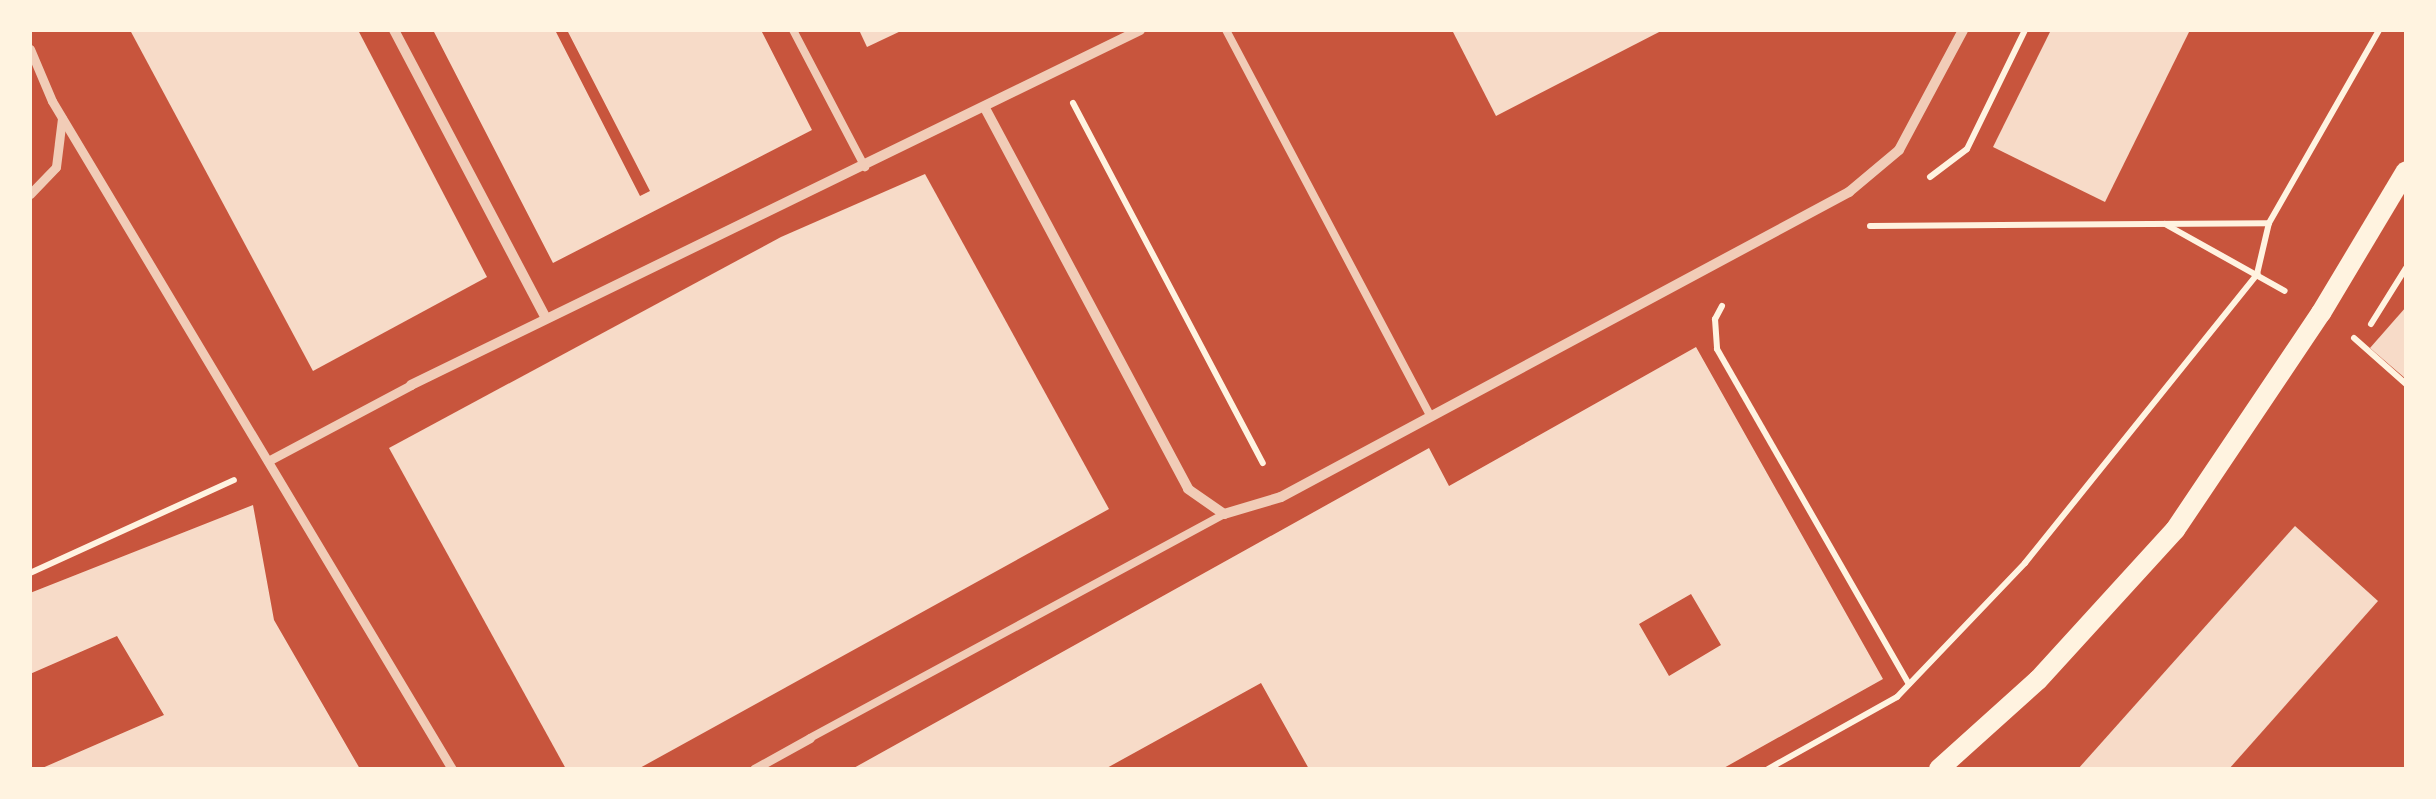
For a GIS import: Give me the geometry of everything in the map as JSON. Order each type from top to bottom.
[{"type":"main road","points":[[1939,769],[2038,680],[2175,530],[2321,314],[2406,171]]},
{"type":"street","points":[[394,30],[545,317]]},
{"type":"street","points":[[268,461],[545,317],[986,110],[1140,30]]},
{"type":"street","points":[[986,110],[1188,488],[1224,514],[1281,497],[1834,200],[1900,150],[1963,30]]},
{"type":"street","points":[[30,50],[62,118],[452,769]]},
{"type":"street","points":[[30,194],[56,167],[62,118]]},
{"type":"street","points":[[754,769],[810,738]]},
{"type":"lane","points":[[793,30],[866,167]]},
{"type":"lane","points":[[1226,30],[1430,416]]},
{"type":"lane","points":[[810,738],[1224,514]]},
{"type":"path","points":[[1916,186],[1967,148],[2025,30]]},
{"type":"path","points":[[1768,769],[1897,697],[2024,563],[2256,274],[2268,223],[2379,30]]},
{"type":"path","points":[[1072,102],[1281,497]]},
{"type":"path","points":[[1834,200],[1850,226],[2268,223]]},
{"type":"path","points":[[2164,224],[2321,314],[2360,342],[2406,384]]},
{"type":"path","points":[[2360,342],[2406,268]]},
{"type":"path","points":[[1730,291],[1716,319],[1717,348],[1908,684]]},
{"type":"path","points":[[30,573],[268,461]]},
{"type":"building","points":[[130,30],[358,30],[487,277],[313,371]]},
{"type":"building","points":[[433,30],[555,30],[640,196],[650,191],[567,30],[761,30],[812,130],[553,263]]},
{"type":"building","points":[[859,30],[903,30],[867,47]]},
{"type":"building","points":[[1452,30],[1663,30],[1496,116]]},
{"type":"building","points":[[2051,30],[2190,30],[2105,202],[1993,147]]},
{"type":"building","points":[[925,174],[1109,509],[638,769],[566,769],[389,448],[781,237]]},
{"type":"building","points":[[2406,307],[2406,379],[2370,348]]},
{"type":"building","points":[[1696,347],[1883,679],[1722,769],[1309,769],[1261,683],[1105,769],[852,769],[1429,448],[1449,486]],"holes":[[[1691,594],[1721,645],[1669,676],[1639,624]]]},
{"type":"building","points":[[253,505],[274,620],[360,769],[40,769],[164,715],[117,636],[30,674],[30,593]]},
{"type":"building","points":[[2295,526],[2378,601],[2229,769],[2078,769]]}]
